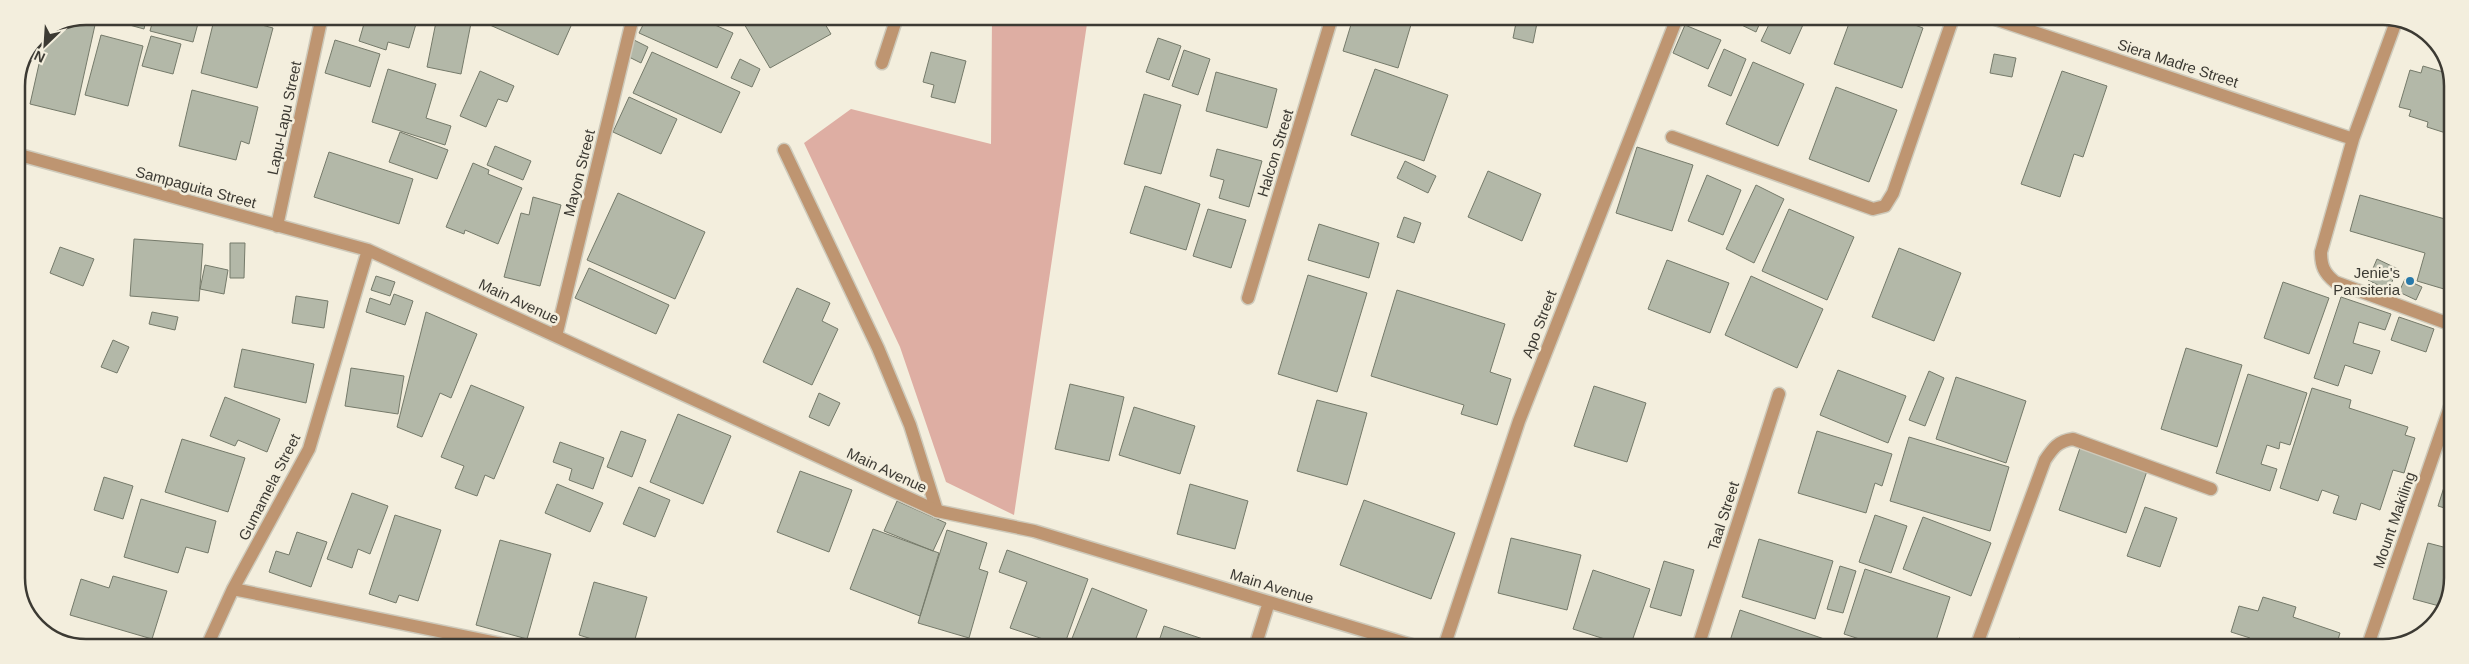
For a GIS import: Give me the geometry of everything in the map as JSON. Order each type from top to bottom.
[{"type":"street","name":"Lapu-Lapu Street","points":[[278,226],[320,25]]},
{"type":"street","name":"Mayon Street","points":[[556,336],[631,25]]},
{"type":"street","points":[[882,63],[894,25]]},
{"type":"street","name":"Halcon Street","points":[[1248,298],[1330,25]]},
{"type":"street","name":"Apo Street","points":[[1447,639],[1519,421],[1619,159],[1673,25]]},
{"type":"street","points":[[1672,137],[1873,209],[1885,206],[1892,193],[1951,25]]},
{"type":"street","name":"Siera Madre Street","points":[[2013,25],[2353,139]]},
{"type":"street","points":[[2394,26],[2353,139],[2321,252],[2321,263],[2326,275],[2335,282],[2444,323]]},
{"type":"street","points":[[784,150],[882,356],[910,424],[937,511]]},
{"type":"street","name":"Sampaguita Street","points":[[25,156],[368,250]]},
{"type":"street","name":"Main Avenue","points":[[368,250],[937,511],[1034,531],[1392,639]]},
{"type":"street","name":"Gumamela Street","points":[[210,639],[233,589],[309,449],[368,250]]},
{"type":"street","name":"Taal Street","points":[[1701,639],[1779,394]]},
{"type":"street","name":"Mount Makiling","points":[[2370,639],[2444,424]]},
{"type":"street","points":[[1979,639],[2046,460],[2053,447],[2062,441],[2073,439],[2211,489]]},
{"type":"street","points":[[233,589],[478,639]]},
{"type":"street","points":[[1257,639],[1269,602]]},
{"type":"shaded area","points":[[992,25],[1087,25],[1014,515],[946,482],[900,347],[804,143],[851,109],[991,144]]},
{"type":"building","points":[[95,25],[75,115],[30,104],[44,42],[52,35],[74,26]]},
{"type":"building","points":[[129,25],[145,25],[144,29]]},
{"type":"building","points":[[152,25],[198,25],[193,42],[150,31]]},
{"type":"building","points":[[213,25],[262,25],[273,28],[257,88],[201,73]]},
{"type":"building","points":[[364,25],[416,25],[409,48],[388,42],[386,50],[359,41]]},
{"type":"building","points":[[435,25],[471,25],[461,74],[427,67]]},
{"type":"building","points":[[490,25],[571,25],[558,55]]},
{"type":"building","points":[[643,25],[715,25],[733,33],[717,68],[639,33]]},
{"type":"building","points":[[745,25],[826,25],[831,34],[770,68]]},
{"type":"building","points":[[1351,25],[1411,25],[1398,68],[1343,51]]},
{"type":"building","points":[[1516,25],[1537,25],[1533,43],[1513,38]]},
{"type":"building","points":[[1685,25],[1721,40],[1708,69],[1673,53]]},
{"type":"building","points":[[1742,25],[1759,25],[1756,32]]},
{"type":"building","points":[[1769,25],[1803,25],[1790,54],[1761,41]]},
{"type":"building","points":[[1848,25],[1915,25],[1923,28],[1902,88],[1834,64]]},
{"type":"building","points":[[101,35],[143,46],[128,106],[85,95]]},
{"type":"building","points":[[151,36],[181,44],[173,74],[142,66]]},
{"type":"building","points":[[1158,38],[1181,46],[1169,80],[1146,72]]},
{"type":"building","points":[[335,40],[380,54],[370,87],[325,73]]},
{"type":"building","points":[[634,40],[648,47],[641,63],[627,56]]},
{"type":"building","points":[[1724,49],[1746,59],[1731,96],[1708,86]]},
{"type":"building","points":[[1184,50],[1210,59],[1198,95],[1172,86]]},
{"type":"building","points":[[652,52],[740,92],[721,133],[633,93]]},
{"type":"building","points":[[931,52],[966,61],[955,103],[931,97],[934,85],[923,82]]},
{"type":"building","points":[[1994,54],[2016,58],[2012,77],[1990,73]]},
{"type":"building","points":[[740,59],[760,69],[752,87],[731,78]]},
{"type":"building","points":[[1753,62],[1804,84],[1778,146],[1726,124]]},
{"type":"building","points":[[2423,66],[2442,72],[2444,82],[2444,132],[2427,127],[2428,122],[2409,116],[2411,110],[2399,107],[2410,70],[2421,73]]},
{"type":"building","points":[[388,69],[436,84],[426,118],[451,126],[445,145],[372,122]]},
{"type":"building","points":[[1375,69],[1448,95],[1424,161],[1351,135]]},
{"type":"building","points":[[480,71],[514,86],[507,102],[498,99],[486,127],[460,116]]},
{"type":"building","points":[[2062,71],[2107,86],[2083,157],[2074,154],[2060,197],[2021,184]]},
{"type":"building","points":[[1216,72],[1277,89],[1267,128],[1206,111]]},
{"type":"building","points":[[1836,87],[1897,110],[1869,182],[1809,159]]},
{"type":"building","points":[[192,90],[258,107],[249,144],[241,141],[236,160],[179,146]]},
{"type":"building","points":[[1144,94],[1181,105],[1161,174],[1124,164]]},
{"type":"building","points":[[629,97],[677,119],[661,154],[613,132]]},
{"type":"building","points":[[400,132],[448,150],[437,179],[389,162]]},
{"type":"building","points":[[495,146],[531,161],[523,180],[487,165]]},
{"type":"building","points":[[1637,147],[1693,165],[1672,231],[1616,213]]},
{"type":"building","points":[[1217,149],[1262,161],[1249,207],[1219,198],[1224,180],[1210,176]]},
{"type":"building","points":[[329,152],[413,179],[399,224],[314,197]]},
{"type":"building","points":[[1405,161],[1436,176],[1428,193],[1397,178]]},
{"type":"building","points":[[473,163],[489,170],[488,174],[522,188],[498,244],[465,230],[464,234],[446,227]]},
{"type":"building","points":[[1488,171],[1541,194],[1522,241],[1468,217]]},
{"type":"building","points":[[1707,175],[1741,190],[1723,235],[1688,221]]},
{"type":"building","points":[[1756,185],[1784,199],[1754,263],[1726,249]]},
{"type":"building","points":[[1145,186],[1200,204],[1186,250],[1130,233]]},
{"type":"building","points":[[618,193],[705,232],[675,299],[587,260]]},
{"type":"building","points":[[2360,195],[2444,219],[2444,289],[2417,281],[2425,253],[2350,231]]},
{"type":"building","points":[[533,197],[561,205],[540,286],[504,277],[521,213],[529,215]]},
{"type":"building","points":[[1208,209],[1246,220],[1231,268],[1193,256]]},
{"type":"building","points":[[1789,209],[1854,237],[1827,300],[1762,271]]},
{"type":"building","points":[[1404,217],[1421,223],[1414,243],[1397,237]]},
{"type":"building","points":[[1319,224],[1379,243],[1369,278],[1308,260]]},
{"type":"building","points":[[134,239],[203,244],[199,301],[130,296]]},
{"type":"building","points":[[230,243],[245,243],[244,278],[230,278]]},
{"type":"building","points":[[60,247],[94,259],[83,286],[50,273]]},
{"type":"building","points":[[1899,248],[1961,273],[1934,341],[1872,317]]},
{"type":"building","points":[[2377,259],[2398,269],[2388,290],[2368,280]]},
{"type":"building","points":[[1667,260],[1729,283],[1710,333],[1648,309]]},
{"type":"building","points":[[205,265],[228,270],[224,294],[200,289]]},
{"type":"building","points":[[589,268],[669,305],[656,334],[575,298]]},
{"type":"building","points":[[1308,275],[1367,293],[1337,392],[1278,374]]},
{"type":"building","points":[[376,276],[395,282],[390,296],[371,290]]},
{"type":"building","points":[[1751,276],[1823,309],[1797,368],[1725,335]]},
{"type":"building","points":[[2405,279],[2422,287],[2416,300],[2399,292]]},
{"type":"building","points":[[2283,282],[2329,298],[2309,354],[2264,338]]},
{"type":"building","points":[[797,288],[830,303],[822,321],[838,329],[812,385],[763,362]]},
{"type":"building","points":[[1397,290],[1505,324],[1490,372],[1511,379],[1497,425],[1461,414],[1464,405],[1371,376]]},
{"type":"building","points":[[394,294],[413,301],[405,325],[366,312],[370,298],[390,305]]},
{"type":"building","points":[[296,296],[328,301],[324,328],[292,323]]},
{"type":"building","points":[[2341,297],[2391,314],[2385,330],[2359,322],[2353,343],[2380,351],[2372,374],[2345,365],[2338,386],[2314,378]]},
{"type":"building","points":[[152,312],[178,317],[175,330],[149,324]]},
{"type":"building","points":[[426,312],[477,334],[451,398],[440,393],[422,437],[397,427]]},
{"type":"building","points":[[2399,317],[2434,329],[2426,352],[2391,340]]},
{"type":"building","points":[[113,340],[129,347],[117,373],[101,367]]},
{"type":"building","points":[[2186,348],[2242,365],[2217,447],[2161,429]]},
{"type":"building","points":[[242,349],[314,364],[306,403],[234,387]]},
{"type":"building","points":[[351,368],[404,376],[398,414],[345,406]]},
{"type":"building","points":[[1838,370],[1906,396],[1888,443],[1820,415]]},
{"type":"building","points":[[1929,371],[1944,378],[1925,426],[1909,420]]},
{"type":"building","points":[[2248,374],[2307,393],[2290,445],[2280,442],[2279,449],[2267,445],[2261,464],[2277,469],[2270,491],[2216,473]]},
{"type":"building","points":[[1956,377],[2026,401],[2006,463],[1936,439]]},
{"type":"building","points":[[1070,384],[1124,397],[1109,461],[1055,449]]},
{"type":"building","points":[[471,385],[524,407],[494,479],[485,475],[477,496],[455,488],[464,466],[441,457]]},
{"type":"building","points":[[1594,386],[1646,403],[1627,462],[1574,446]]},
{"type":"building","points":[[2312,388],[2351,400],[2349,408],[2408,427],[2405,435],[2415,438],[2404,473],[2393,470],[2380,510],[2361,503],[2356,520],[2333,513],[2339,496],[2322,490],[2318,501],[2280,488]]},
{"type":"building","points":[[819,393],[840,403],[829,426],[809,417]]},
{"type":"building","points":[[225,397],[280,419],[267,452],[238,440],[235,446],[210,436]]},
{"type":"building","points":[[1317,400],[1367,413],[1347,485],[1297,471]]},
{"type":"building","points":[[1134,407],[1195,426],[1180,474],[1119,455]]},
{"type":"building","points":[[678,414],[731,436],[703,504],[650,482]]},
{"type":"building","points":[[621,431],[646,440],[632,477],[607,467]]},
{"type":"building","points":[[1817,431],[1892,454],[1882,486],[1875,483],[1866,513],[1798,493]]},
{"type":"building","points":[[1909,437],[2009,467],[1990,531],[1890,501]]},
{"type":"building","points":[[182,439],[245,458],[228,512],[165,492]]},
{"type":"building","points":[[560,442],[604,458],[593,489],[569,480],[572,469],[553,462]]},
{"type":"building","points":[[2080,448],[2147,471],[2126,533],[2059,510]]},
{"type":"building","points":[[800,471],[852,490],[829,552],[777,532]]},
{"type":"building","points":[[104,477],[133,486],[123,519],[94,510]]},
{"type":"building","points":[[557,484],[603,503],[590,532],[545,513]]},
{"type":"building","points":[[1190,484],[1248,501],[1235,549],[1177,534]]},
{"type":"building","points":[[639,487],[670,500],[655,537],[623,524]]},
{"type":"building","points":[[2444,487],[2444,508],[2438,506]]},
{"type":"building","points":[[352,493],[388,506],[370,554],[358,549],[352,568],[327,559]]},
{"type":"building","points":[[141,499],[216,521],[208,553],[186,547],[178,573],[124,557]]},
{"type":"building","points":[[1364,500],[1455,533],[1431,599],[1340,565]]},
{"type":"building","points":[[897,501],[946,523],[933,551],[884,531]]},
{"type":"building","points":[[2145,507],[2177,518],[2160,567],[2127,556]]},
{"type":"building","points":[[395,515],[441,530],[418,601],[399,595],[396,603],[369,594]]},
{"type":"building","points":[[1875,515],[1907,526],[1891,573],[1859,562]]},
{"type":"building","points":[[1923,517],[1991,543],[1971,596],[1903,569]]},
{"type":"building","points":[[873,529],[939,553],[920,616],[850,589]]},
{"type":"building","points":[[947,530],[987,543],[979,569],[988,572],[969,638],[918,623]]},
{"type":"building","points":[[297,532],[327,542],[311,587],[269,572],[276,551],[289,555]]},
{"type":"building","points":[[1511,538],[1581,555],[1567,610],[1498,593]]},
{"type":"building","points":[[1759,539],[1833,561],[1815,619],[1742,597]]},
{"type":"building","points":[[500,540],[551,554],[527,639],[476,625]]},
{"type":"building","points":[[2428,543],[2444,547],[2444,578],[2438,606],[2413,599]]},
{"type":"building","points":[[1007,550],[1088,579],[1067,639],[1043,639],[1010,628],[1027,582],[999,572]]},
{"type":"building","points":[[1664,561],[1694,570],[1681,616],[1650,607]]},
{"type":"building","points":[[1840,566],[1856,571],[1843,613],[1827,609]]},
{"type":"building","points":[[1865,569],[1950,597],[1937,639],[1859,639],[1844,634]]},
{"type":"building","points":[[1593,570],[1650,589],[1633,639],[1605,639],[1573,629]]},
{"type":"building","points":[[113,576],[167,591],[152,639],[70,615],[81,579],[109,588]]},
{"type":"building","points":[[594,582],[647,597],[635,639],[592,639],[579,635]]},
{"type":"building","points":[[1092,588],[1147,610],[1136,639],[1072,639]]},
{"type":"building","points":[[2263,597],[2296,607],[2293,617],[2340,633],[2338,639],[2250,639],[2231,632],[2239,606],[2258,611]]},
{"type":"building","points":[[1740,610],[1824,639],[1731,639]]},
{"type":"building","points":[[1164,626],[1203,639],[1160,639]]},
{"type":"place","name":"Jenie's Pansiteria","points":[[2410,281]]}]
